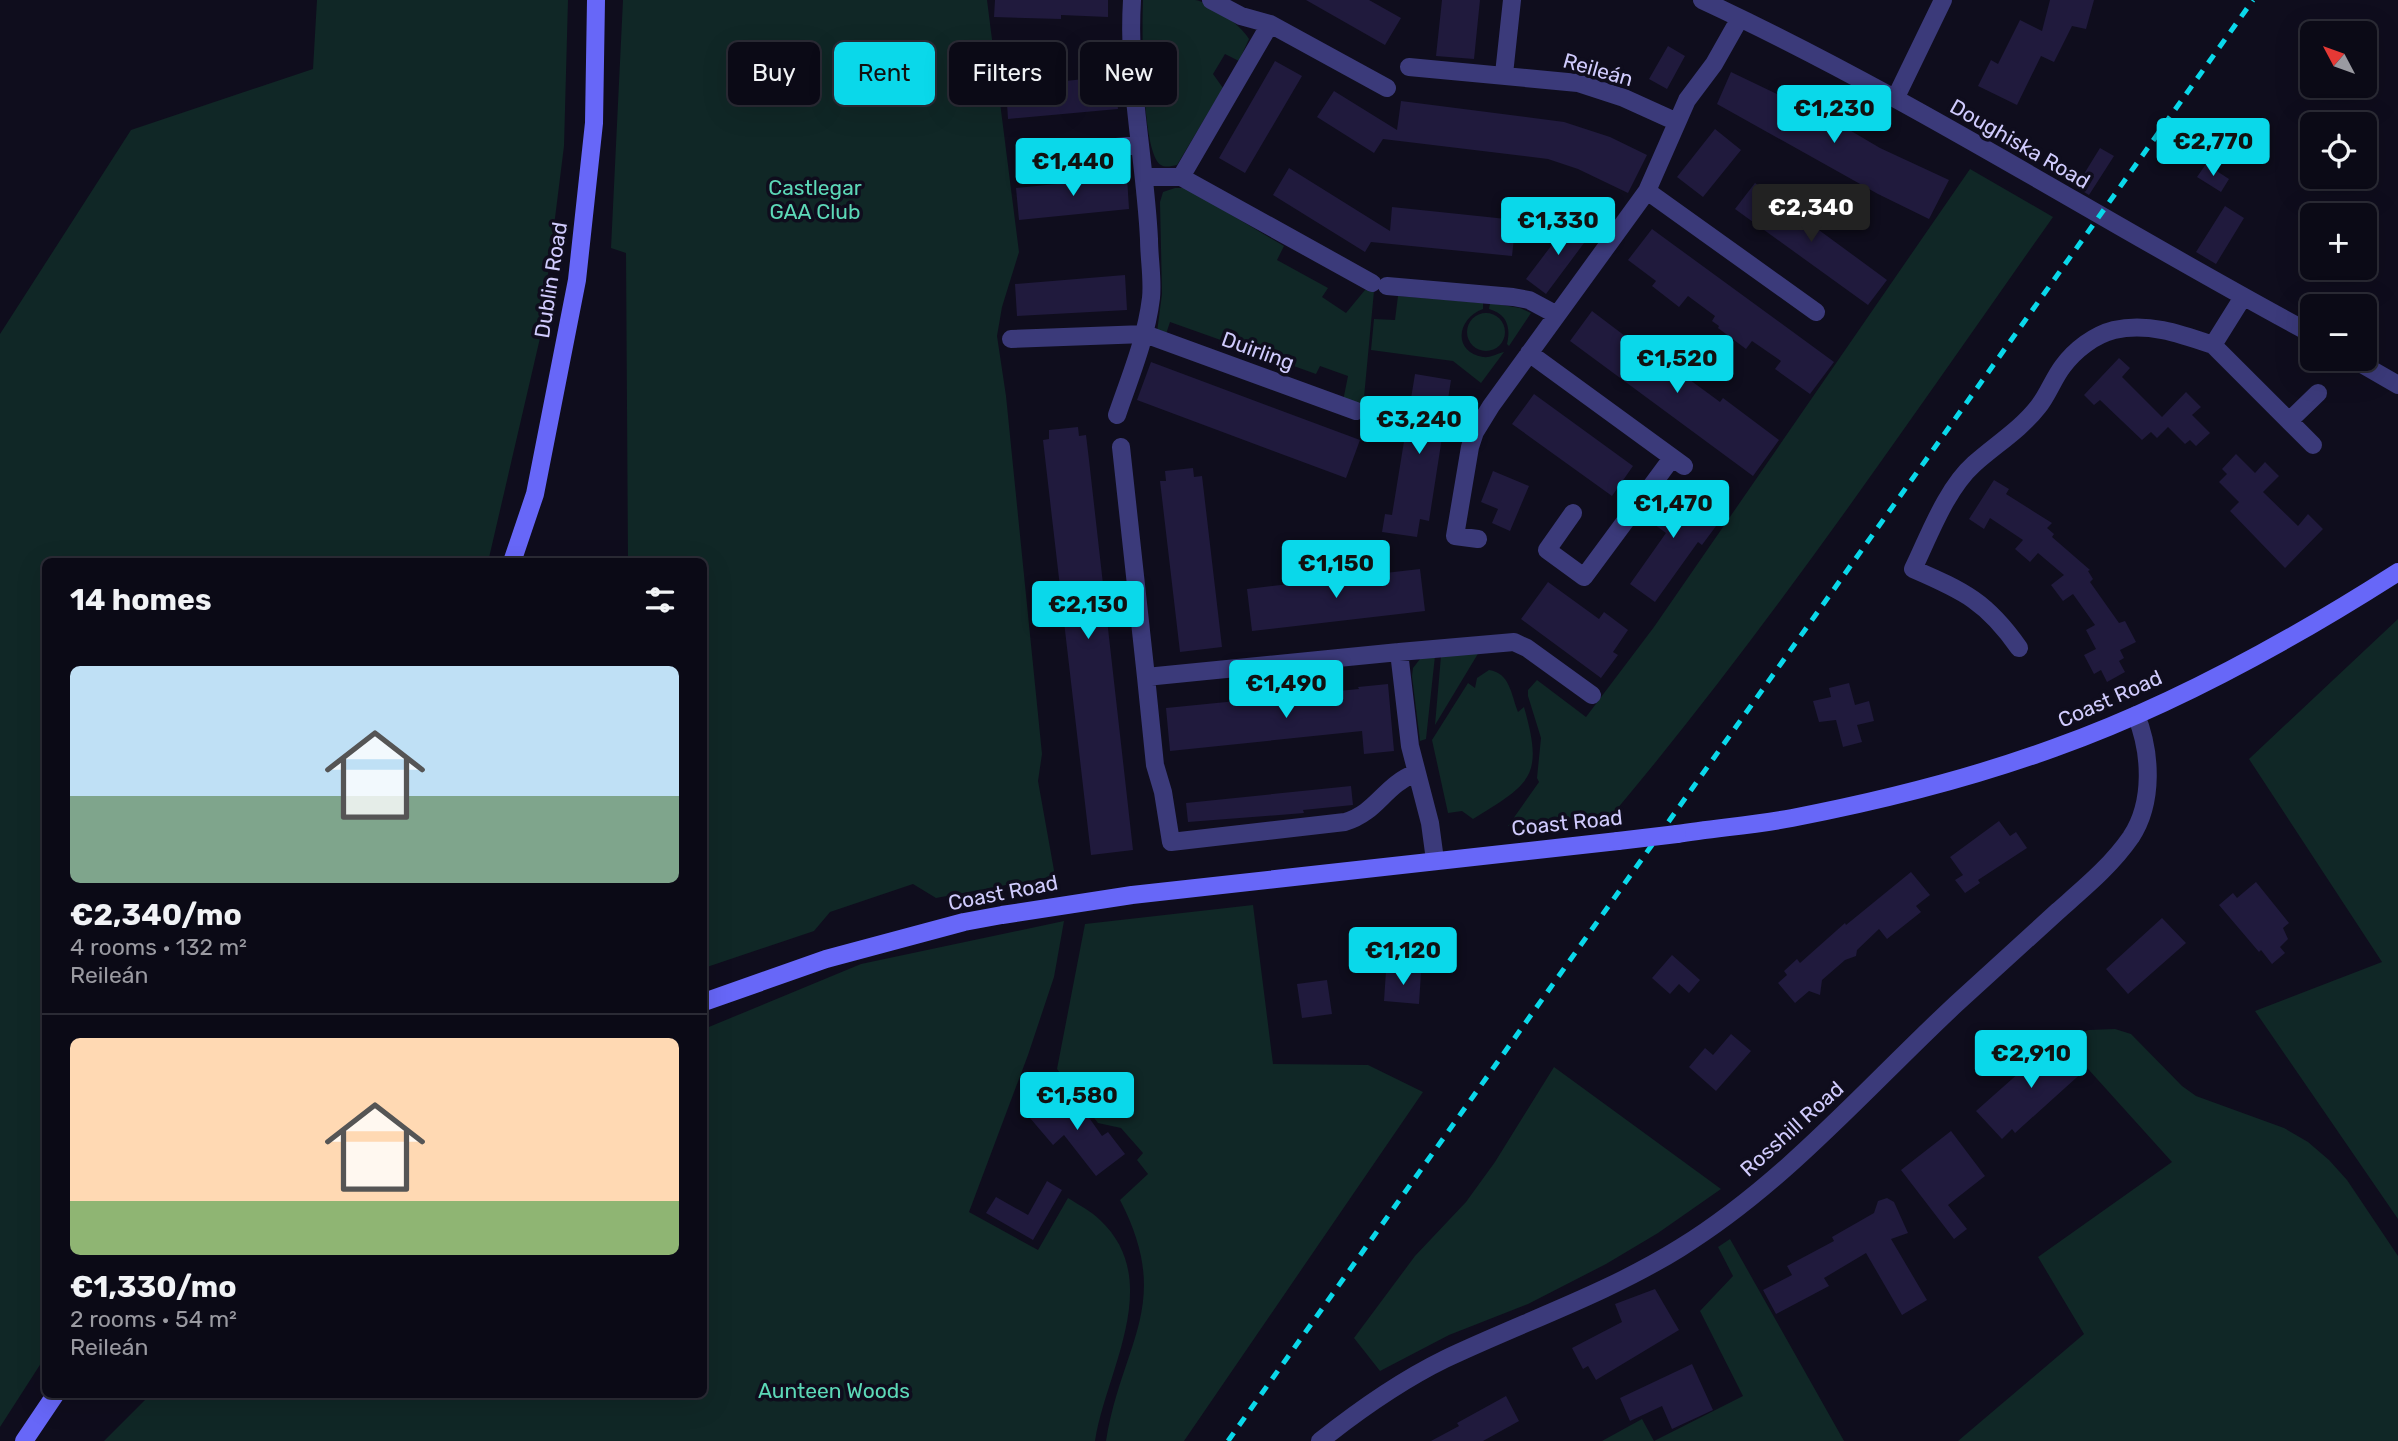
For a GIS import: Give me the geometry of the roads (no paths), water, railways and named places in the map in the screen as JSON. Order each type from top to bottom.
[{"type":"main road","name":"Dublin Road","points":[[513,558],[535,494],[577,279],[594,123],[596,0]]},
{"type":"main road","name":"Coast Road","points":[[707,1001],[815,962],[964,922],[1084,901],[1677,834],[1790,818],[1922,788],[2053,748],[2137,715],[2261,652],[2398,572]]},
{"type":"main road","points":[[24,1441],[53,1398]]},
{"type":"street","points":[[1117,415],[1145,334],[1151,295],[1144,177],[1129,45],[1132,0]]},
{"type":"street","points":[[1211,0],[1241,16],[1270,24],[1387,88]]},
{"type":"street","points":[[1504,74],[1512,0]]},
{"type":"street","name":"Doughiska Road","points":[[1702,0],[1896,97],[2243,298],[2300,328]]},
{"type":"street","points":[[1896,97],[1943,0]]},
{"type":"street","points":[[1478,539],[1455,536],[1475,432],[1647,191],[1687,100],[1714,64],[1740,18]]},
{"type":"street","points":[[1181,177],[1270,24]]},
{"type":"street","name":"Reileán","points":[[1409,67],[1578,83],[1624,98],[1677,122]]},
{"type":"street","points":[[1026,155],[1139,145]]},
{"type":"street","points":[[1144,177],[1181,177],[1380,285],[1513,297],[1529,300],[1557,316]]},
{"type":"street","points":[[1647,191],[1816,312]]},
{"type":"street","points":[[2213,345],[2243,298]]},
{"type":"street","points":[[2019,649],[1993,614],[1972,597],[1913,569],[1957,483],[1973,464],[2021,425],[2039,406],[2062,367],[2087,342],[2113,330],[2140,327],[2173,331],[2213,345],[2313,445]]},
{"type":"street","name":"Duirling","points":[[1011,339],[1145,334],[1356,411]]},
{"type":"street","points":[[1529,353],[1678,462],[1584,577],[1547,550],[1573,513]]},
{"type":"street","points":[[2374,371],[2398,385]]},
{"type":"street","points":[[2289,421],[2318,393]]},
{"type":"street","points":[[1121,447],[1155,765],[1163,792],[1171,842],[1356,819],[1370,810],[1393,784],[1416,773]]},
{"type":"street","points":[[1146,677],[1514,642],[1527,648],[1592,695]]},
{"type":"street","points":[[1399,652],[1410,746],[1430,823],[1435,860]]},
{"type":"street","name":"Rosshill Road","points":[[1320,1441],[1390,1390],[1444,1360],[1613,1285],[1679,1249],[1734,1211],[1783,1172],[1954,1006],[2101,873],[2131,837],[2146,800],[2146,749],[2137,715]]},
{"type":"railway","points":[[1228,1441],[2253,0]]},
{"type":"park label","name":"Castlegar GAA Club","points":[[815,200]]},
{"type":"park label","name":"Aunteen Woods","points":[[834,1391]]}]
